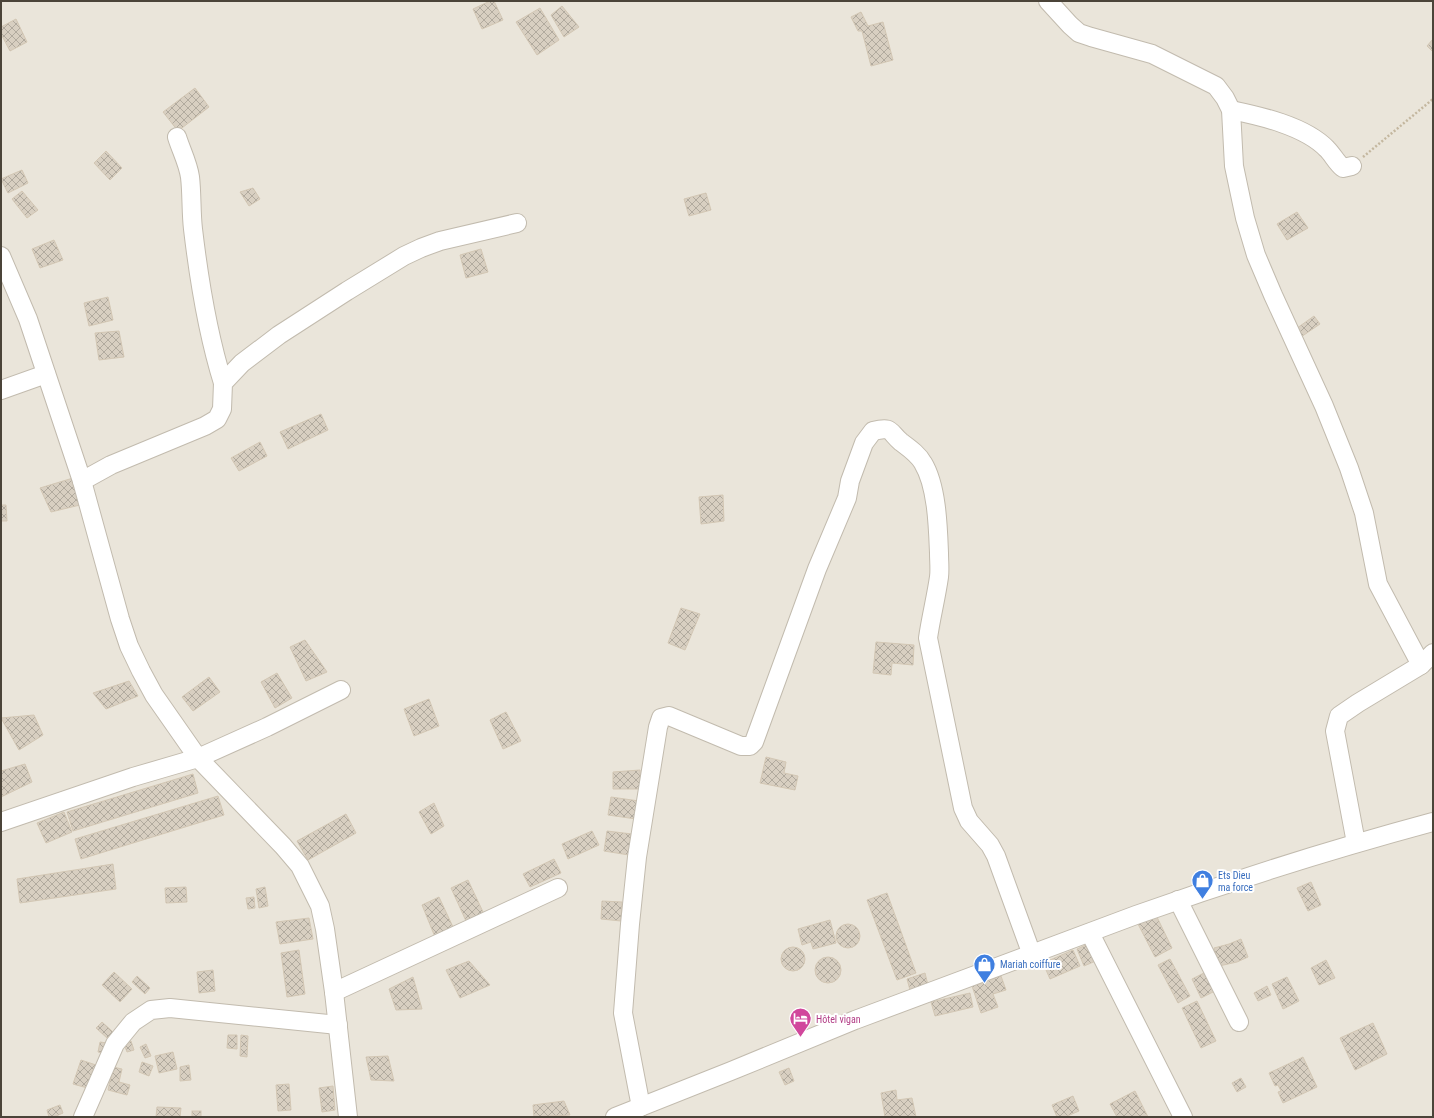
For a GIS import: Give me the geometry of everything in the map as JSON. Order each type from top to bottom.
[{"type":"street","points":[[1048,1],[1079,33],[1152,54],[1216,86],[1230,110],[1234,166],[1245,218],[1256,255],[1324,406],[1349,468],[1364,513],[1378,584],[1427,659],[1339,716],[1334,731],[1356,843]]},
{"type":"street","points":[[1230,110],[1262,116],[1295,128],[1315,139],[1327,149],[1336,162],[1343,168],[1352,166]]},
{"type":"street","points":[[82,481],[111,465],[204,426],[217,419],[222,409],[224,383],[214,354],[206,310],[193,228],[190,177],[176,137]]},
{"type":"street","points":[[224,383],[242,363],[279,335],[346,291],[404,256],[421,248],[440,242],[517,223]]},
{"type":"street","points":[[1,256],[28,319],[82,481],[120,620],[129,646],[154,695],[198,758],[283,846],[300,866],[320,906],[325,929],[334,992],[348,1117]]},
{"type":"street","points":[[1,390],[46,374]]},
{"type":"street","points":[[641,1107],[625,1029],[623,1007],[637,857],[658,727],[661,718],[669,716],[741,746],[750,746],[754,742],[817,569],[848,498],[850,481],[864,443],[873,431],[883,428],[893,432],[899,441],[911,450],[923,463],[930,481],[938,516],[939,576],[930,617],[928,638],[963,808],[969,822],[990,845],[996,856],[1032,955]]},
{"type":"street","points":[[1,822],[133,777],[198,758],[267,727],[341,690]]},
{"type":"street","points":[[615,1117],[855,1020],[1178,900],[1356,843],[1433,822]]},
{"type":"street","points":[[334,992],[558,888]]},
{"type":"street","points":[[1178,900],[1239,1022]]},
{"type":"street","points":[[1090,933],[1183,1117]]},
{"type":"street","points":[[83,1117],[115,1044],[133,1022],[151,1010],[170,1008],[338,1025]]},
{"type":"path","points":[[1352,166],[1433,100]]},
{"type":"shaded area","points":[[1,1],[1433,1],[1433,1117],[1,1117]]},
{"type":"building","points":[[490,1],[494,1],[503,20],[482,29],[473,9]]},
{"type":"building","points":[[562,6],[579,27],[564,37],[551,15]]},
{"type":"building","points":[[540,8],[559,40],[537,55],[516,22]]},
{"type":"building","points":[[861,12],[868,26],[883,22],[893,60],[871,66],[862,31],[858,31],[851,17]]},
{"type":"building","points":[[16,19],[27,42],[10,51],[1,34],[1,27]]},
{"type":"building","points":[[1433,39],[1433,52],[1427,46]]},
{"type":"building","points":[[195,88],[209,107],[178,131],[163,112]]},
{"type":"building","points":[[106,151],[122,168],[110,180],[94,163]]},
{"type":"building","points":[[22,170],[28,183],[8,193],[1,179]]},
{"type":"building","points":[[253,188],[260,199],[249,206],[240,192]]},
{"type":"building","points":[[22,191],[38,210],[27,218],[12,199]]},
{"type":"building","points":[[706,193],[711,210],[689,216],[684,199]]},
{"type":"building","points":[[1297,212],[1308,228],[1287,240],[1277,224]]},
{"type":"building","points":[[54,240],[63,260],[40,268],[32,249]]},
{"type":"building","points":[[481,249],[488,272],[466,278],[460,255]]},
{"type":"building","points":[[108,297],[113,320],[89,326],[84,303]]},
{"type":"building","points":[[1314,316],[1320,324],[1298,339],[1293,331]]},
{"type":"building","points":[[119,331],[124,357],[99,360],[95,333]]},
{"type":"building","points":[[321,414],[328,430],[288,449],[280,432]]},
{"type":"building","points":[[260,442],[267,456],[239,471],[231,458]]},
{"type":"building","points":[[73,478],[80,505],[51,512],[40,488]]},
{"type":"building","points":[[723,495],[724,521],[701,524],[699,497]]},
{"type":"building","points":[[1,505],[6,505],[7,521],[1,521]]},
{"type":"building","points":[[681,608],[700,614],[685,650],[668,643]]},
{"type":"building","points":[[305,640],[327,672],[306,681],[290,647]]},
{"type":"building","points":[[876,642],[914,645],[913,665],[892,663],[891,675],[873,673]]},
{"type":"building","points":[[277,673],[292,698],[275,708],[261,682]]},
{"type":"building","points":[[209,677],[220,692],[193,711],[182,697]]},
{"type":"building","points":[[129,681],[138,696],[106,709],[93,693]]},
{"type":"building","points":[[429,699],[439,726],[414,736],[404,709]]},
{"type":"building","points":[[506,712],[521,741],[503,749],[490,720]]},
{"type":"building","points":[[34,715],[43,735],[19,750],[1,718]]},
{"type":"building","points":[[766,757],[786,762],[784,773],[798,776],[795,790],[760,783]]},
{"type":"building","points":[[25,764],[32,782],[1,797],[1,771]]},
{"type":"building","points":[[640,770],[641,789],[613,789],[613,772]]},
{"type":"building","points":[[193,774],[198,793],[73,831],[67,812]]},
{"type":"building","points":[[218,796],[224,815],[81,859],[75,839]]},
{"type":"building","points":[[611,797],[639,801],[636,819],[608,815]]},
{"type":"building","points":[[434,803],[444,826],[431,834],[419,812]]},
{"type":"building","points":[[64,812],[72,832],[46,843],[37,823]]},
{"type":"building","points":[[346,814],[356,833],[308,860],[297,841]]},
{"type":"building","points":[[592,831],[599,845],[568,859],[562,844]]},
{"type":"building","points":[[607,831],[632,834],[629,855],[604,851]]},
{"type":"building","points":[[554,859],[561,873],[530,887],[523,874]]},
{"type":"building","points":[[113,864],[116,889],[20,903],[17,879]]},
{"type":"building","points":[[468,880],[484,914],[466,921],[451,888]]},
{"type":"building","points":[[1311,882],[1321,905],[1308,911],[1297,888]]},
{"type":"building","points":[[186,887],[187,902],[166,903],[165,888]]},
{"type":"building","points":[[265,887],[268,906],[259,908],[256,889]]},
{"type":"building","points":[[887,893],[916,973],[897,980],[867,900]]},
{"type":"building","points":[[254,897],[255,908],[248,909],[246,898]]},
{"type":"building","points":[[439,897],[453,927],[435,937],[422,905]]},
{"type":"building","points":[[602,901],[622,902],[621,921],[601,919]]},
{"type":"building","points":[[1156,915],[1172,948],[1155,957],[1138,924]]},
{"type":"building","points":[[309,918],[313,939],[280,944],[276,922]]},
{"type":"building","points":[[830,920],[836,943],[813,949],[811,942],[802,945],[798,929]]},
{"type":"building","points":[[848,924],[857,927],[860,936],[857,945],[848,948],[839,945],[836,936],[839,927]]},
{"type":"building","points":[[1241,939],[1248,957],[1237,962],[1219,966],[1214,948]]},
{"type":"building","points":[[1090,943],[1098,960],[1084,966],[1077,949]]},
{"type":"building","points":[[788,947],[798,947],[805,954],[805,964],[798,971],[788,971],[781,964],[781,954]]},
{"type":"building","points":[[299,950],[305,994],[287,997],[281,953]]},
{"type":"building","points":[[1073,950],[1080,966],[1050,979],[1043,963]]},
{"type":"building","points":[[828,957],[837,961],[841,970],[837,979],[828,983],[819,979],[815,970],[819,961]]},
{"type":"building","points":[[1170,959],[1190,996],[1178,1003],[1158,965]]},
{"type":"building","points":[[1326,960],[1335,978],[1319,985],[1311,968]]},
{"type":"building","points":[[469,961],[490,985],[460,998],[446,970]]},
{"type":"building","points":[[213,970],[215,991],[199,993],[197,972]]},
{"type":"building","points":[[114,972],[132,989],[120,1002],[102,985]]},
{"type":"building","points":[[1206,972],[1215,991],[1201,998],[1192,979]]},
{"type":"building","points":[[925,973],[928,985],[910,990],[907,979]]},
{"type":"building","points":[[137,976],[150,988],[145,994],[132,982]]},
{"type":"building","points":[[1001,976],[1006,990],[993,994],[998,1007],[981,1013],[972,986]]},
{"type":"building","points":[[413,977],[422,1009],[396,1010],[389,989]]},
{"type":"building","points":[[1287,977],[1299,1001],[1283,1009],[1272,984]]},
{"type":"building","points":[[1267,986],[1271,995],[1258,1001],[1254,993]]},
{"type":"building","points":[[970,993],[973,1007],[935,1016],[931,1002]]},
{"type":"building","points":[[1197,1001],[1216,1041],[1201,1048],[1182,1008]]},
{"type":"building","points":[[102,1022],[113,1032],[107,1038],[96,1028]]},
{"type":"building","points":[[1373,1023],[1387,1054],[1355,1070],[1340,1038]]},
{"type":"building","points":[[228,1035],[237,1035],[237,1049],[227,1048]]},
{"type":"building","points":[[241,1035],[248,1036],[247,1057],[240,1056]]},
{"type":"building","points":[[131,1041],[134,1050],[127,1052],[124,1044]]},
{"type":"building","points":[[100,1042],[107,1043],[104,1053],[98,1052]]},
{"type":"building","points":[[146,1044],[151,1056],[145,1058],[140,1047]]},
{"type":"building","points":[[173,1052],[177,1069],[159,1073],[155,1056]]},
{"type":"building","points":[[388,1056],[394,1081],[371,1080],[366,1057]]},
{"type":"building","points":[[1303,1057],[1317,1087],[1283,1103],[1278,1092],[1281,1091],[1278,1085],[1275,1086],[1269,1073]]},
{"type":"building","points":[[81,1060],[99,1066],[91,1089],[73,1084]]},
{"type":"building","points":[[142,1062],[153,1066],[149,1076],[139,1072]]},
{"type":"building","points":[[189,1065],[191,1080],[180,1081],[180,1067]]},
{"type":"building","points":[[113,1067],[122,1069],[119,1082],[130,1085],[127,1095],[108,1090]]},
{"type":"building","points":[[789,1068],[794,1081],[785,1085],[779,1072]]},
{"type":"building","points":[[1241,1078],[1246,1087],[1237,1092],[1232,1083]]},
{"type":"building","points":[[289,1084],[291,1110],[278,1111],[276,1085]]},
{"type":"building","points":[[333,1086],[335,1110],[322,1112],[319,1088]]},
{"type":"building","points":[[896,1090],[897,1100],[912,1098],[916,1117],[885,1117],[881,1093]]},
{"type":"building","points":[[1135,1091],[1148,1117],[1117,1117],[1110,1104]]},
{"type":"building","points":[[1073,1096],[1079,1111],[1065,1117],[1057,1117],[1052,1105]]},
{"type":"building","points":[[564,1101],[570,1115],[534,1117],[533,1105]]},
{"type":"building","points":[[60,1105],[63,1113],[54,1117],[49,1117],[47,1110]]},
{"type":"building","points":[[157,1107],[181,1108],[180,1117],[156,1117]]},
{"type":"building","points":[[192,1111],[201,1111],[201,1117],[192,1117]]},
{"type":"place","name":"Ets Dieu ma force","points":[[1202,900]]},
{"type":"place","name":"Mariah coiffure","points":[[984,984]]},
{"type":"place","name":"Hôtel vigan","points":[[801,1038]]}]
